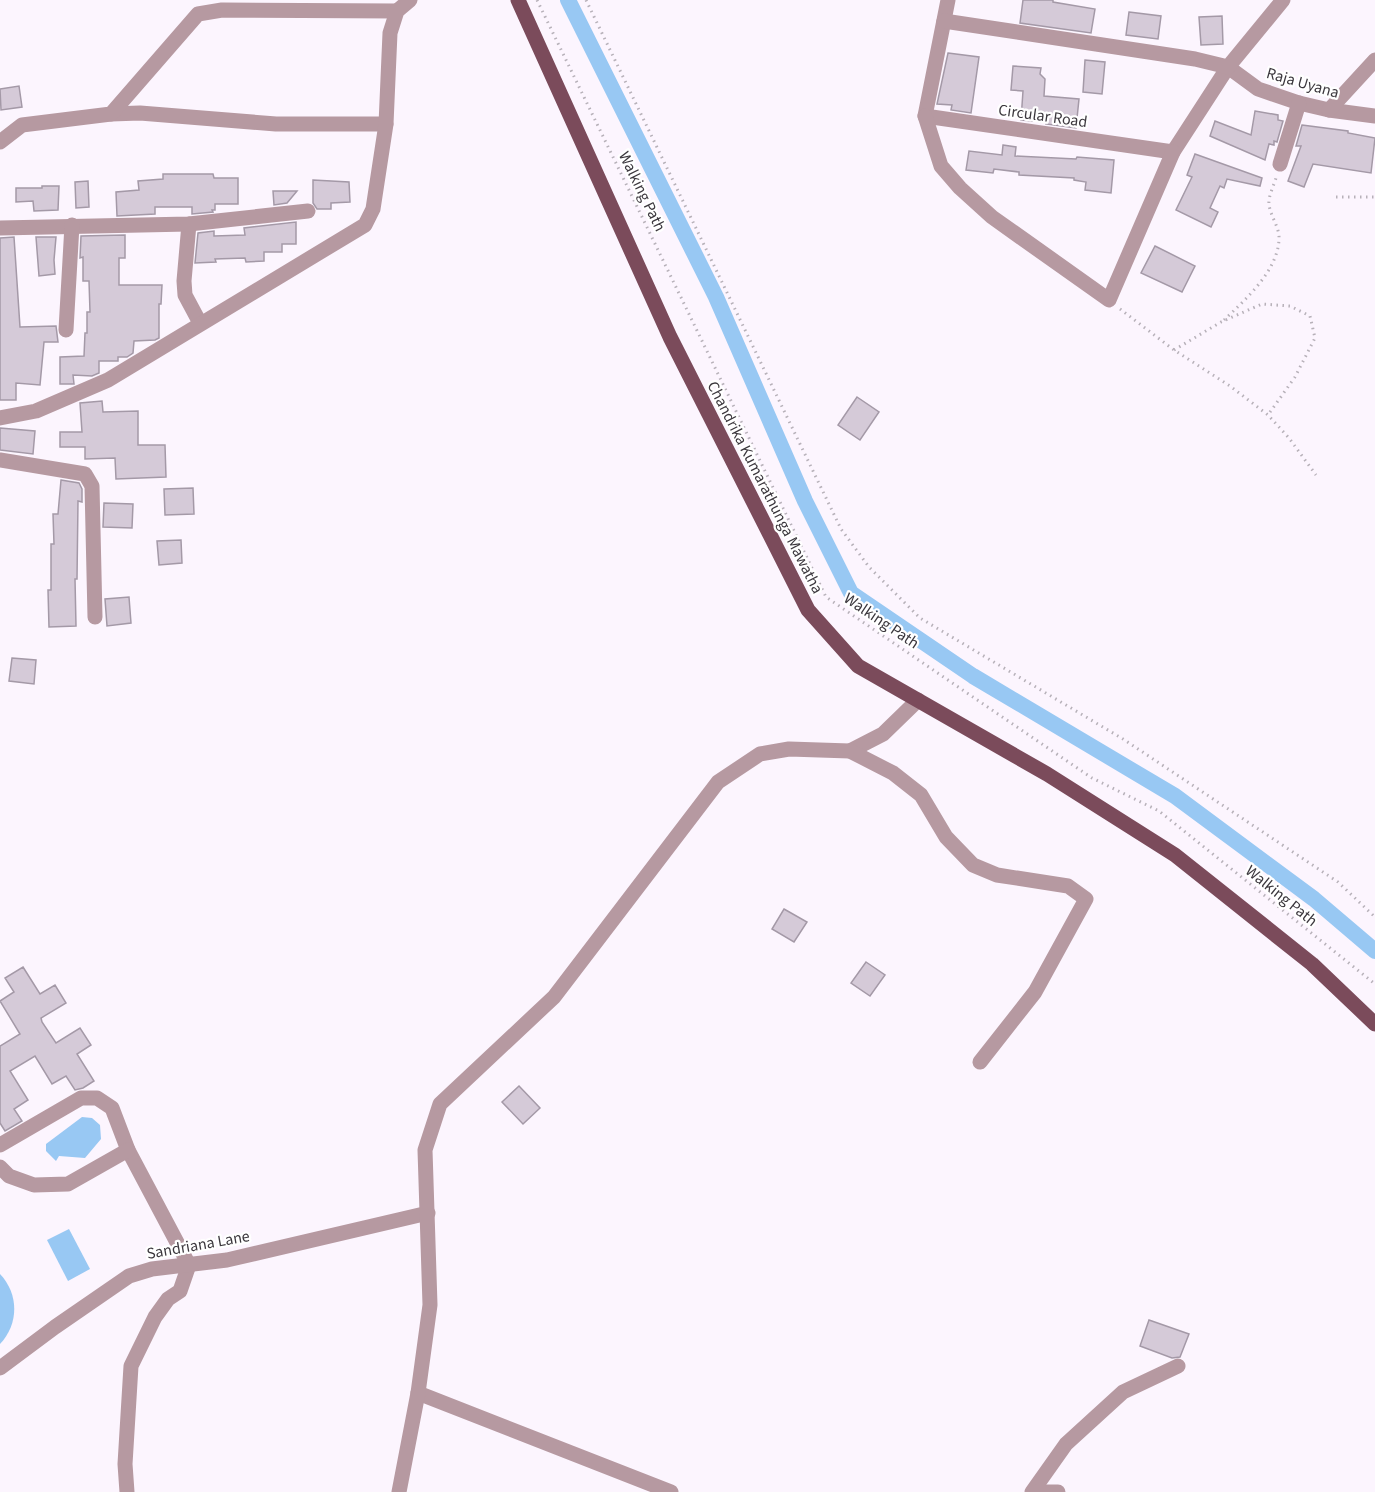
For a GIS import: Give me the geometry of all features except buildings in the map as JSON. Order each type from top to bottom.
[{"type":"main road","name":"Chandrika Kumarathunga Mawatha","points":[[518,0],[670,337],[808,610],[858,666],[1047,774],[1175,855],[1312,964],[1375,1024]]},
{"type":"street","points":[[0,418],[36,411],[108,380],[365,225],[373,209],[386,123],[390,33],[397,11],[410,0]]},
{"type":"street","points":[[948,0],[925,116],[942,166],[960,188],[992,217],[1109,300],[1173,152],[1228,67],[1283,0]]},
{"type":"street","points":[[111,114],[198,15],[222,10],[397,11]]},
{"type":"street","points":[[944,21],[1195,59],[1228,67]]},
{"type":"street","points":[[1329,110],[1375,60]]},
{"type":"street","name":"Raja Uyana","points":[[1228,67],[1258,89],[1299,103],[1329,110],[1375,116]]},
{"type":"street","points":[[1280,164],[1299,103]]},
{"type":"street","points":[[0,142],[22,125],[111,114],[140,113],[276,123],[386,123]]},
{"type":"street","name":"Circular Road","points":[[925,116],[1173,152]]},
{"type":"street","points":[[0,228],[189,224],[308,211]]},
{"type":"street","points":[[189,224],[185,295],[200,324]]},
{"type":"street","points":[[66,330],[72,225]]},
{"type":"street","points":[[0,460],[85,474],[92,486],[95,617]]},
{"type":"street","points":[[850,752],[884,734],[918,700]]},
{"type":"street","points":[[399,1492],[418,1393],[430,1305],[425,1150],[440,1104],[554,997],[718,782],[760,754],[789,748],[850,752],[893,773],[921,795],[946,837],[973,865],[997,875],[1068,886],[1086,899],[1035,992],[980,1062]]},
{"type":"street","points":[[0,1146],[81,1098],[97,1098],[112,1108],[128,1150],[189,1265],[180,1291],[168,1299],[155,1317],[131,1366],[125,1464],[127,1492]]},
{"type":"street","points":[[0,1167],[9,1176],[34,1185],[68,1184],[128,1150]]},
{"type":"street","name":"Sandriana Lane","points":[[0,1368],[129,1276],[152,1269],[227,1260],[428,1213]]},
{"type":"street","points":[[1032,1492],[1066,1444],[1123,1392],[1178,1366]]},
{"type":"street","points":[[418,1393],[671,1492]]},
{"type":"street","points":[[1037,1492],[1058,1492]]},
{"type":"path","name":"Walking Path","points":[[537,0],[826,597],[1092,778],[1159,811],[1375,984]]},
{"type":"path","points":[[586,0],[841,529],[869,567],[920,618],[1123,739],[1338,882],[1375,917]]},
{"type":"path","points":[[1221,322],[1264,276],[1277,253],[1279,235],[1269,204],[1280,164]]},
{"type":"path","points":[[1336,197],[1375,197]]},
{"type":"path","points":[[1109,300],[1174,350],[1230,386],[1268,415],[1289,438],[1316,475]]},
{"type":"path","points":[[1174,350],[1221,322],[1262,304],[1290,306],[1310,316],[1315,338],[1295,376],[1268,415]]},
{"type":"water","points":[[82,1117],[92,1118],[100,1125],[101,1139],[85,1158],[59,1156],[56,1161],[46,1151],[46,1144]]},
{"type":"water","points":[[69,1229],[90,1269],[68,1281],[47,1240]]},
{"type":"water","points":[[0,1274],[11,1291],[14,1309],[11,1327],[0,1344]]},
{"type":"waterway","points":[[568,0],[716,297],[805,501],[851,593],[973,676],[1175,796],[1314,899],[1375,951]]}]
